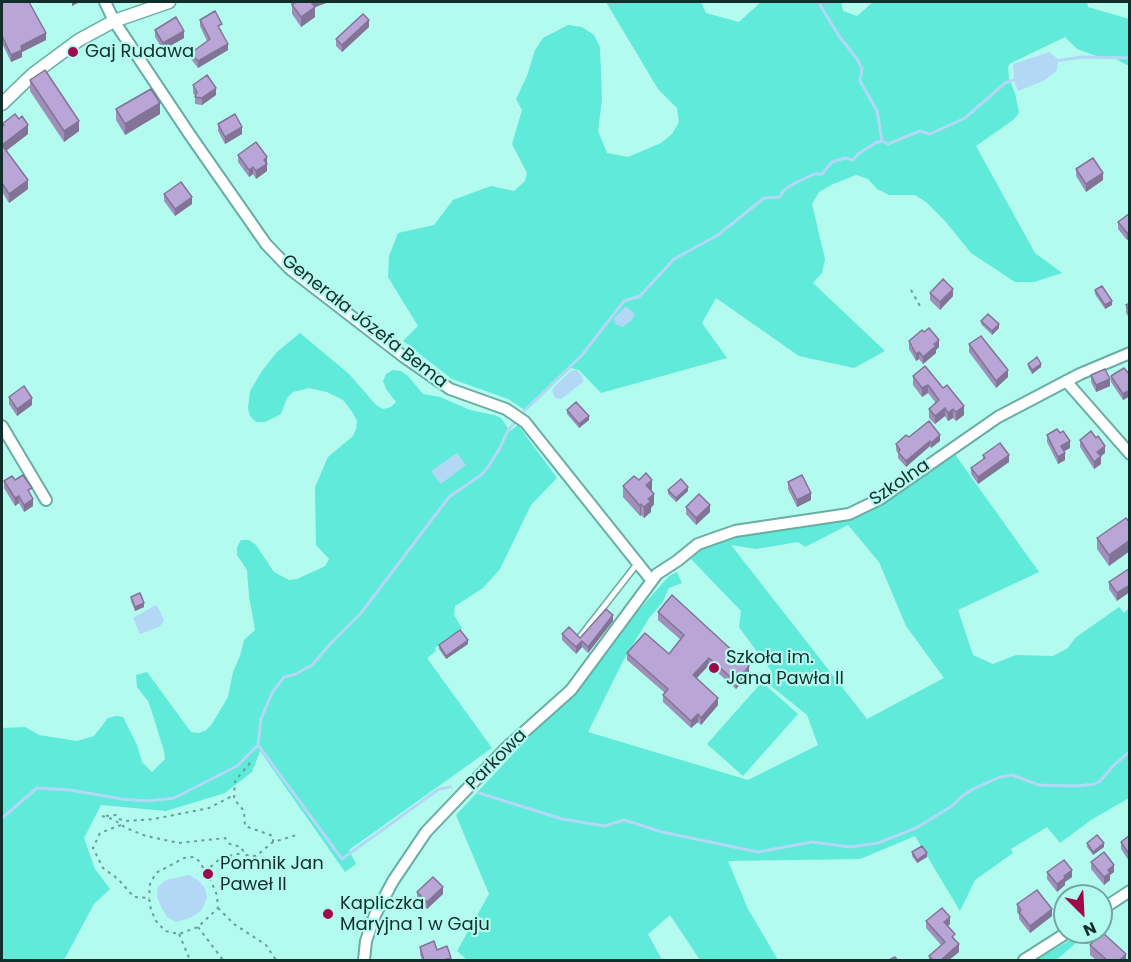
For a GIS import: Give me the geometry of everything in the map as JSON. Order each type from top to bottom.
[{"type":"street","name":"Generała Józefa Bema","points":[[105,2],[114,21],[266,244],[290,269],[404,357],[450,389],[506,409],[525,422],[637,564],[654,577]]},
{"type":"street","points":[[2,104],[33,74],[86,35],[114,21],[169,2]]},
{"type":"street","name":"Szkolna","points":[[654,577],[698,544],[735,531],[849,514],[880,499],[998,417],[1066,381],[1130,353]]},
{"type":"street","points":[[1066,381],[1130,454]]},
{"type":"street","points":[[2,426],[46,500]]},
{"type":"street","name":"Parkowa","points":[[364,960],[366,941],[375,915],[393,881],[426,832],[505,749],[571,690],[594,662],[654,577]]},
{"type":"street","points":[[1113,902],[1130,891]]},
{"type":"street","points":[[1024,960],[1053,942]]},
{"type":"lane","points":[[580,637],[637,564]]},
{"type":"path","points":[[911,290],[920,306]]},
{"type":"path","points":[[250,763],[235,781],[234,799],[244,811],[245,826],[273,836],[273,842]]},
{"type":"path","points":[[234,795],[209,808],[154,819],[126,820],[119,819],[116,815],[103,816],[146,836],[178,843],[225,838],[230,844],[241,847],[244,853]]},
{"type":"path","points":[[121,825],[100,833],[93,848],[103,868],[118,879],[134,897],[149,898]]},
{"type":"path","points":[[205,872],[222,857],[244,853],[256,856],[273,842],[297,835]]},
{"type":"path","points":[[218,908],[198,927],[179,934],[165,931],[156,921],[149,898],[150,884],[156,873],[184,858],[194,857],[199,861],[217,895],[218,908],[234,924],[266,945],[276,960]]},
{"type":"path","points":[[198,927],[222,960]]},
{"type":"path","points":[[179,934],[190,960]]},
{"type":"green space","points":[[606,2],[701,2],[706,13],[739,22],[761,2],[841,2],[843,11],[857,16],[873,2],[1087,2],[1088,7],[1129,19],[1129,66],[1116,59],[1096,56],[1077,49],[1065,37],[1011,63],[1008,66],[1009,79],[1015,93],[1019,113],[1013,120],[976,146],[1035,253],[1062,273],[1034,282],[1015,282],[971,253],[926,202],[915,195],[889,195],[877,189],[868,179],[856,175],[819,192],[812,204],[825,259],[822,273],[813,283],[885,351],[854,368],[799,356],[716,298],[702,323],[727,358],[601,393],[579,370],[571,368],[526,411],[508,399],[452,379],[403,341],[418,326],[388,277],[389,256],[398,233],[434,225],[453,200],[491,186],[514,191],[525,181],[527,173],[512,144],[522,110],[516,99],[527,76],[535,50],[543,38],[568,25],[582,27],[594,35],[600,47],[602,100],[598,131],[607,153],[628,157],[661,143],[672,134],[679,122],[677,108],[658,89]]},
{"type":"green space","points":[[300,333],[349,374],[376,405],[383,409],[391,407],[396,402],[383,381],[386,374],[393,370],[401,371],[408,376],[423,394],[440,397],[470,410],[494,415],[501,418],[510,431],[518,425],[557,478],[531,505],[500,569],[483,588],[455,606],[454,615],[462,628],[435,648],[436,651],[427,658],[492,748],[349,850],[356,864],[345,872],[260,751],[252,772],[225,793],[166,811],[101,805],[84,838],[95,869],[110,889],[94,904],[64,960],[2,960],[2,728],[25,727],[39,735],[77,741],[94,736],[108,718],[123,717],[137,745],[142,762],[152,772],[165,759],[164,751],[148,701],[137,687],[136,675],[147,672],[191,732],[199,733],[212,724],[228,697],[233,672],[244,640],[255,630],[247,570],[237,555],[237,547],[241,540],[249,540],[256,545],[274,572],[289,580],[297,579],[325,566],[329,559],[316,545],[315,487],[328,457],[353,436],[357,421],[353,413],[343,400],[327,392],[309,388],[293,392],[287,398],[281,414],[265,422],[256,422],[250,416],[248,408],[250,391],[262,371],[277,352]]},
{"type":"green space","points":[[954,453],[1039,572],[958,610],[973,655],[993,664],[1016,655],[1053,656],[1068,648],[1075,638],[1119,607],[1124,613],[1129,608],[1129,798],[1091,820],[1060,843],[1047,827],[1011,849],[1013,853],[975,880],[960,911],[915,836],[860,859],[728,861],[748,909],[778,960],[700,960],[670,915],[648,934],[662,960],[467,960],[457,951],[489,894],[456,815],[573,690],[634,611],[638,611],[669,576],[677,572],[682,583],[669,588],[662,603],[649,618],[623,661],[588,732],[748,780],[818,745],[807,715],[765,681],[772,672],[739,627],[741,611],[691,559],[707,545],[728,538],[843,520],[864,514]],"holes":[[[848,525],[879,562],[906,626],[944,678],[867,719],[731,545],[756,549],[798,542],[805,547]]]},
{"type":"green space","points":[[762,682],[798,714],[743,776],[707,744]]},
{"type":"green space","points":[[1063,944],[1075,944],[1056,960],[1036,960]]},
{"type":"water","points":[[1049,52],[1058,59],[1057,70],[1045,80],[1018,91],[1014,80],[1013,64]]},
{"type":"water","points":[[626,306],[635,314],[632,320],[623,327],[615,324],[614,318]]},
{"type":"water","points":[[572,370],[577,370],[583,382],[561,399],[555,398],[552,391],[555,386]]},
{"type":"water","points":[[457,453],[466,465],[441,484],[431,471]]},
{"type":"water","points":[[156,605],[164,621],[159,627],[140,634],[133,618]]},
{"type":"water","points":[[189,875],[205,888],[207,898],[201,911],[190,918],[176,922],[167,917],[162,909],[157,897],[158,887],[166,880]]},
{"type":"building","points":[[2,2],[29,2],[46,33],[21,46],[22,50],[11,55],[2,36]]},
{"type":"building","points":[[296,2],[311,2],[315,7],[301,17],[292,5]]},
{"type":"building","points":[[215,11],[222,24],[218,26],[228,44],[198,61],[191,53],[210,39],[200,20]]},
{"type":"building","points":[[363,14],[369,20],[342,45],[336,39]]},
{"type":"building","points":[[176,17],[184,31],[163,43],[155,30]]},
{"type":"building","points":[[45,70],[79,121],[64,131],[30,80]]},
{"type":"building","points":[[207,75],[216,88],[202,98],[195,97],[197,92],[193,85]]},
{"type":"building","points":[[151,89],[160,103],[125,124],[116,109]]},
{"type":"building","points":[[15,114],[19,119],[22,116],[28,125],[2,145],[4,125],[2,124]]},
{"type":"building","points":[[235,114],[242,127],[225,137],[218,124]]},
{"type":"building","points":[[256,142],[267,157],[264,160],[267,164],[256,171],[253,167],[249,170],[238,155]]},
{"type":"building","points":[[2,145],[28,180],[9,194],[2,183]]},
{"type":"building","points":[[1093,158],[1103,173],[1086,184],[1076,169]]},
{"type":"building","points":[[181,182],[192,197],[175,209],[164,194]]},
{"type":"building","points":[[1130,213],[1130,231],[1127,233],[1118,222]]},
{"type":"building","points":[[943,279],[953,289],[940,302],[930,293]]},
{"type":"building","points":[[1102,286],[1112,301],[1105,305],[1095,290]]},
{"type":"building","points":[[988,314],[999,324],[992,331],[981,321]]},
{"type":"building","points":[[929,328],[939,340],[934,344],[936,346],[923,357],[919,352],[916,354],[909,341],[922,330],[924,332]]},
{"type":"building","points":[[981,336],[1008,370],[996,381],[969,344]]},
{"type":"building","points":[[1037,357],[1041,364],[1032,370],[1028,364]]},
{"type":"building","points":[[925,366],[943,388],[947,385],[964,406],[956,412],[953,409],[948,413],[945,408],[935,416],[929,409],[939,400],[928,385],[922,388],[913,376]]},
{"type":"building","points":[[1124,368],[1130,375],[1130,390],[1123,394],[1111,376]]},
{"type":"building","points":[[1105,369],[1110,379],[1096,385],[1091,375]]},
{"type":"building","points":[[24,386],[32,398],[17,409],[9,397]]},
{"type":"building","points":[[576,402],[589,416],[579,424],[567,410]]},
{"type":"building","points":[[929,421],[940,435],[906,461],[898,452],[900,450],[896,444]]},
{"type":"building","points":[[1057,429],[1060,433],[1063,431],[1070,441],[1061,446],[1065,453],[1058,457],[1047,435]]},
{"type":"building","points":[[1091,431],[1105,446],[1097,452],[1101,456],[1094,462],[1080,440]]},
{"type":"building","points":[[1000,443],[1009,455],[978,477],[971,468],[985,458],[983,455]]},
{"type":"building","points":[[646,473],[652,480],[646,485],[654,494],[648,499],[651,501],[644,507],[641,504],[640,506],[623,486],[634,476],[639,480]]},
{"type":"building","points":[[23,475],[32,488],[28,490],[33,499],[24,505],[19,496],[15,498],[4,481],[12,476],[15,480]]},
{"type":"building","points":[[802,475],[811,493],[797,500],[788,482]]},
{"type":"building","points":[[681,479],[688,487],[676,498],[668,490]]},
{"type":"building","points":[[699,494],[710,505],[696,518],[686,507]]},
{"type":"building","points":[[1126,518],[1130,523],[1130,540],[1109,555],[1097,538]]},
{"type":"building","points":[[1130,568],[1130,585],[1117,593],[1109,582]]},
{"type":"building","points":[[140,593],[144,603],[135,607],[131,597]]},
{"type":"building","points":[[672,595],[749,666],[736,682],[709,658],[693,675],[718,698],[701,718],[698,714],[691,721],[663,695],[668,689],[627,653],[645,633],[669,654],[684,635],[658,612]]},
{"type":"building","points":[[606,609],[613,615],[588,647],[582,641],[576,647],[562,634],[569,627],[580,638]]},
{"type":"building","points":[[460,630],[468,640],[446,656],[439,645]]},
{"type":"building","points":[[1097,835],[1104,843],[1093,852],[1087,843]]},
{"type":"building","points":[[1130,835],[1130,854],[1129,854],[1121,842]]},
{"type":"building","points":[[922,846],[927,853],[917,860],[912,852]]},
{"type":"building","points":[[1104,852],[1114,865],[1108,870],[1110,873],[1104,877],[1091,862]]},
{"type":"building","points":[[1064,860],[1072,870],[1057,884],[1047,872]]},
{"type":"building","points":[[433,877],[443,887],[427,902],[417,892]]},
{"type":"building","points":[[1037,890],[1052,909],[1030,926],[1019,912],[1021,910],[1017,904]]},
{"type":"building","points":[[942,908],[950,917],[944,922],[955,934],[952,937],[959,944],[941,960],[933,960],[929,956],[945,942],[926,921]]},
{"type":"building","points":[[434,941],[437,950],[447,946],[451,958],[424,960],[420,947]]},
{"type":"building","points":[[1113,942],[1126,954],[1120,960],[1107,960],[1090,945],[1113,944]]},
{"type":"waterway","points":[[820,5],[862,68],[860,81],[877,111],[882,141]]},
{"type":"waterway","points":[[1055,61],[1082,57],[1130,58]]},
{"type":"waterway","points":[[524,411],[582,355],[624,301],[640,296],[674,259],[718,235],[764,198],[780,197],[783,191],[793,184],[814,174],[822,174],[832,162],[845,158],[853,160],[875,143],[882,141],[888,144],[920,131],[930,134],[965,118],[1005,83],[1016,79]]},
{"type":"waterway","points":[[2,818],[37,788],[70,790],[148,801],[174,798],[237,766],[258,745],[261,719],[272,693],[284,677],[296,674],[312,665],[361,613],[449,497],[481,475],[488,467],[508,430],[516,421]]},
{"type":"waterway","points":[[258,745],[342,859],[439,789],[451,787]]},
{"type":"waterway","points":[[479,793],[562,819],[605,826],[624,820],[662,832],[758,852],[812,842],[850,847],[878,843],[916,828],[952,806],[973,789],[1000,777],[1012,775],[1039,785],[1095,784],[1130,751]]},
{"type":"place","name":"Gaj Rudawa","points":[[73,52]]},
{"type":"place","name":"Szkoła im. Jana Pawła II","points":[[714,668]]},
{"type":"place","name":"Pomnik Jan Paweł II","points":[[208,874]]},
{"type":"place","name":"Kapliczka Maryjna 1 w Gaju","points":[[328,914]]}]
